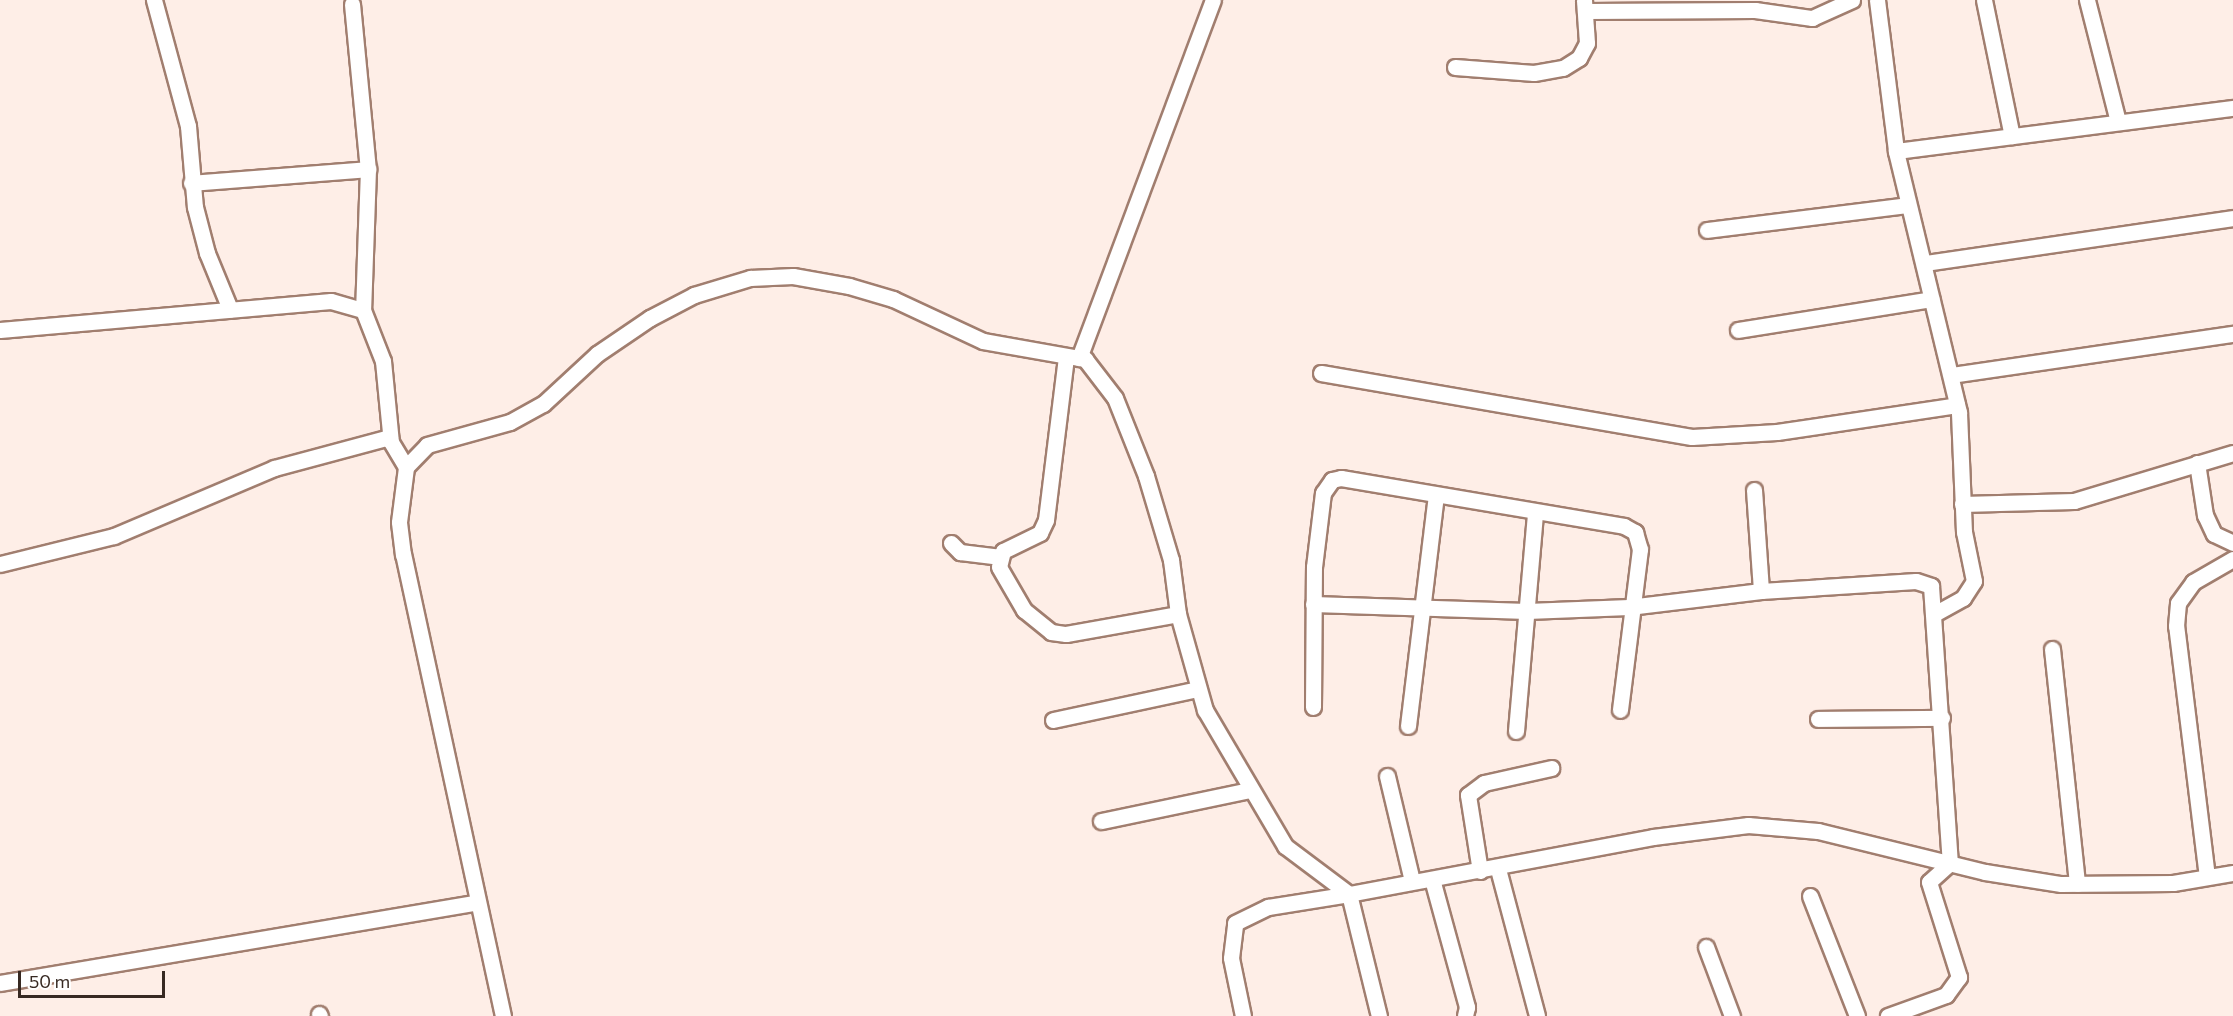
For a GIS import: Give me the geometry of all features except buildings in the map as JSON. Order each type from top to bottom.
[{"type":"street","points":[[154,0],[188,126],[191,183],[207,253],[230,309]]},
{"type":"street","points":[[951,543],[960,552],[999,557],[1040,533],[1046,520],[1073,357],[1213,0]]},
{"type":"street","points":[[1455,67],[1534,73],[1563,68],[1579,58],[1587,43],[1586,5],[1755,10],[1812,18],[1852,0]]},
{"type":"street","points":[[1877,0],[1896,151],[1907,205],[1925,263],[1957,405],[1962,504],[1974,581],[1963,598],[1936,614]]},
{"type":"street","points":[[1984,0],[2012,136]]},
{"type":"street","points":[[2087,0],[2118,122]]},
{"type":"street","points":[[352,4],[368,169],[363,310],[383,361],[390,437],[406,467],[399,522],[403,555],[503,1016]]},
{"type":"street","points":[[1896,151],[2233,108]]},
{"type":"street","points":[[191,183],[368,169]]},
{"type":"street","points":[[1707,230],[1907,205]]},
{"type":"street","points":[[1925,263],[2233,218]]},
{"type":"street","points":[[406,467],[427,445],[510,422],[543,404],[597,354],[650,318],[694,295],[750,278],[792,276],[849,286],[893,299],[983,341],[1073,357],[1101,375],[1115,398],[1146,476],[1171,560],[1178,614],[1205,710],[1249,790],[1285,846],[1349,894],[1379,1016]]},
{"type":"street","points":[[1738,330],[1932,299]]},
{"type":"street","points":[[0,330],[331,301],[363,310]]},
{"type":"street","points":[[1951,375],[2233,334]]},
{"type":"street","points":[[1321,373],[1692,437],[1777,432],[1957,405]]},
{"type":"street","points":[[0,564],[114,536],[274,468],[390,437]]},
{"type":"street","points":[[1962,504],[2074,501],[2233,453]]},
{"type":"street","points":[[2198,463],[2205,515],[2214,534],[2233,543]]},
{"type":"street","points":[[1313,707],[1313,604],[1323,493],[1332,480],[1341,478],[1535,514],[1557,514],[1635,532],[1640,549],[1629,607],[1620,710]]},
{"type":"street","points":[[1754,490],[1761,591]]},
{"type":"street","points":[[1408,726],[1436,495]]},
{"type":"street","points":[[1516,731],[1535,514]]},
{"type":"street","points":[[999,557],[999,567],[1013,596],[1034,621],[1051,632],[1066,634],[1178,614]]},
{"type":"street","points":[[2207,877],[2176,626],[2178,603],[2193,582],[2233,559]]},
{"type":"street","points":[[1313,604],[1527,611],[1629,607],[1761,591],[1916,581],[1931,586],[1936,614],[1950,862],[1929,882],[1959,977],[1946,995],[1888,1016]]},
{"type":"street","points":[[2052,649],[2077,884]]},
{"type":"street","points":[[1053,720],[1198,689]]},
{"type":"street","points":[[1818,719],[1942,718]]},
{"type":"street","points":[[1480,871],[1468,795],[1484,783],[1551,768]]},
{"type":"street","points":[[1387,776],[1412,881]]},
{"type":"street","points":[[1101,821],[1249,790]]},
{"type":"street","points":[[1243,1016],[1231,958],[1235,923],[1268,907],[1412,881],[1498,869],[1717,826],[1773,824],[1950,862],[2077,884],[2173,883],[2233,873]]},
{"type":"street","points":[[1498,869],[1537,1016]]},
{"type":"street","points":[[1432,879],[1467,1007],[1465,1016]]},
{"type":"street","points":[[1810,896],[1857,1016]]},
{"type":"street","points":[[0,983],[477,902]]},
{"type":"street","points":[[1706,947],[1732,1016]]}]
